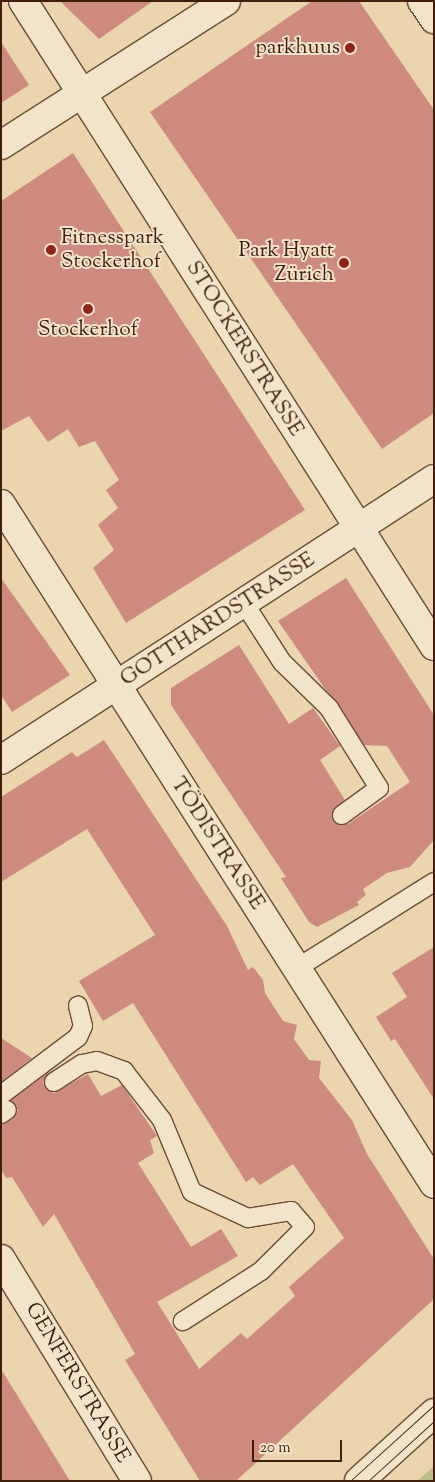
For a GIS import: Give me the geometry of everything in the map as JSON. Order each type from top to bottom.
[{"type":"street","name":"STOCKERSTRASSE","points":[[23,1],[434,646]]},
{"type":"street","points":[[1,145],[226,1]]},
{"type":"street","points":[[422,1],[434,19]]},
{"type":"street","name":"GOTTHARDSTRASSE","points":[[1,760],[434,479]]},
{"type":"street","name":"TÖDISTRASSE","points":[[1,504],[434,1184]]},
{"type":"street","name":"GENFERSTRASSE","points":[[1,1259],[137,1481]]},
{"type":"street","points":[[359,1481],[434,1413]]},
{"type":"lane","points":[[244,603],[282,662],[329,708],[379,788],[342,815]]},
{"type":"lane","points":[[297,968],[434,882]]},
{"type":"lane","points":[[3,1106],[78,1037],[83,1026],[78,1006]]},
{"type":"lane","points":[[54,1082],[82,1064],[97,1061],[124,1071],[162,1120],[192,1192],[248,1218],[291,1211],[305,1228],[261,1271],[183,1321]]},
{"type":"green space","points":[[434,1466],[434,1481],[417,1481]]},
{"type":"building","points":[[60,1],[153,1],[99,39]]},
{"type":"building","name":"Park Hyatt Zürich","points":[[312,1],[359,1],[434,110],[434,413],[382,449],[150,112]]},
{"type":"building","points":[[1,42],[29,85],[1,103]]},
{"type":"building","name":"Stockerhof","points":[[73,153],[305,510],[126,623],[93,568],[114,550],[98,525],[118,508],[106,490],[119,480],[95,441],[79,447],[68,429],[48,442],[29,416],[1,431],[1,201]]},
{"type":"building","points":[[1,578],[70,675],[12,712],[1,695]]},
{"type":"building","points":[[346,578],[434,715],[434,840],[410,867],[387,873],[363,889],[366,895],[357,902],[359,905],[317,927],[309,922],[281,878],[286,877],[171,705],[171,688],[239,645],[289,724],[313,708],[340,746],[320,760],[345,800],[333,810],[333,821],[348,824],[410,782],[387,746],[364,745],[278,621]]},
{"type":"building","points":[[104,740],[227,926],[248,970],[253,967],[263,980],[265,993],[283,1021],[297,1025],[294,1039],[309,1060],[321,1061],[319,1078],[352,1120],[367,1154],[434,1259],[434,1299],[236,1481],[200,1481],[125,1360],[135,1354],[54,1214],[43,1227],[12,1177],[6,1178],[1,1169],[1,1125],[13,1119],[18,1110],[11,1100],[49,1072],[43,1083],[54,1093],[88,1074],[101,1096],[122,1085],[157,1136],[150,1140],[154,1153],[138,1163],[191,1247],[221,1229],[238,1256],[157,1302],[199,1369],[241,1333],[247,1339],[295,1296],[289,1287],[344,1238],[293,1164],[260,1185],[253,1177],[246,1182],[133,1003],[103,1021],[79,981],[155,935],[87,829],[1,882],[1,797],[72,752],[77,757]]},
{"type":"building","points":[[434,947],[434,1099],[395,1039],[391,1041],[376,1017],[407,997],[392,973]]},
{"type":"building","points":[[1,1038],[32,1058],[1,1082]]},
{"type":"building","points":[[1,1369],[70,1481],[1,1481]]},
{"type":"tram line","points":[[350,1481],[434,1405]]},
{"type":"tram line","points":[[368,1481],[434,1421]]},
{"type":"place","name":"parkhuus","points":[[350,48]]},
{"type":"place","name":"Fitnesspark Stockerhof","points":[[51,250]]},
{"type":"place","name":"Park Hyatt Zürich","points":[[344,263]]},
{"type":"place","name":"Stockerhof","points":[[88,309]]}]
